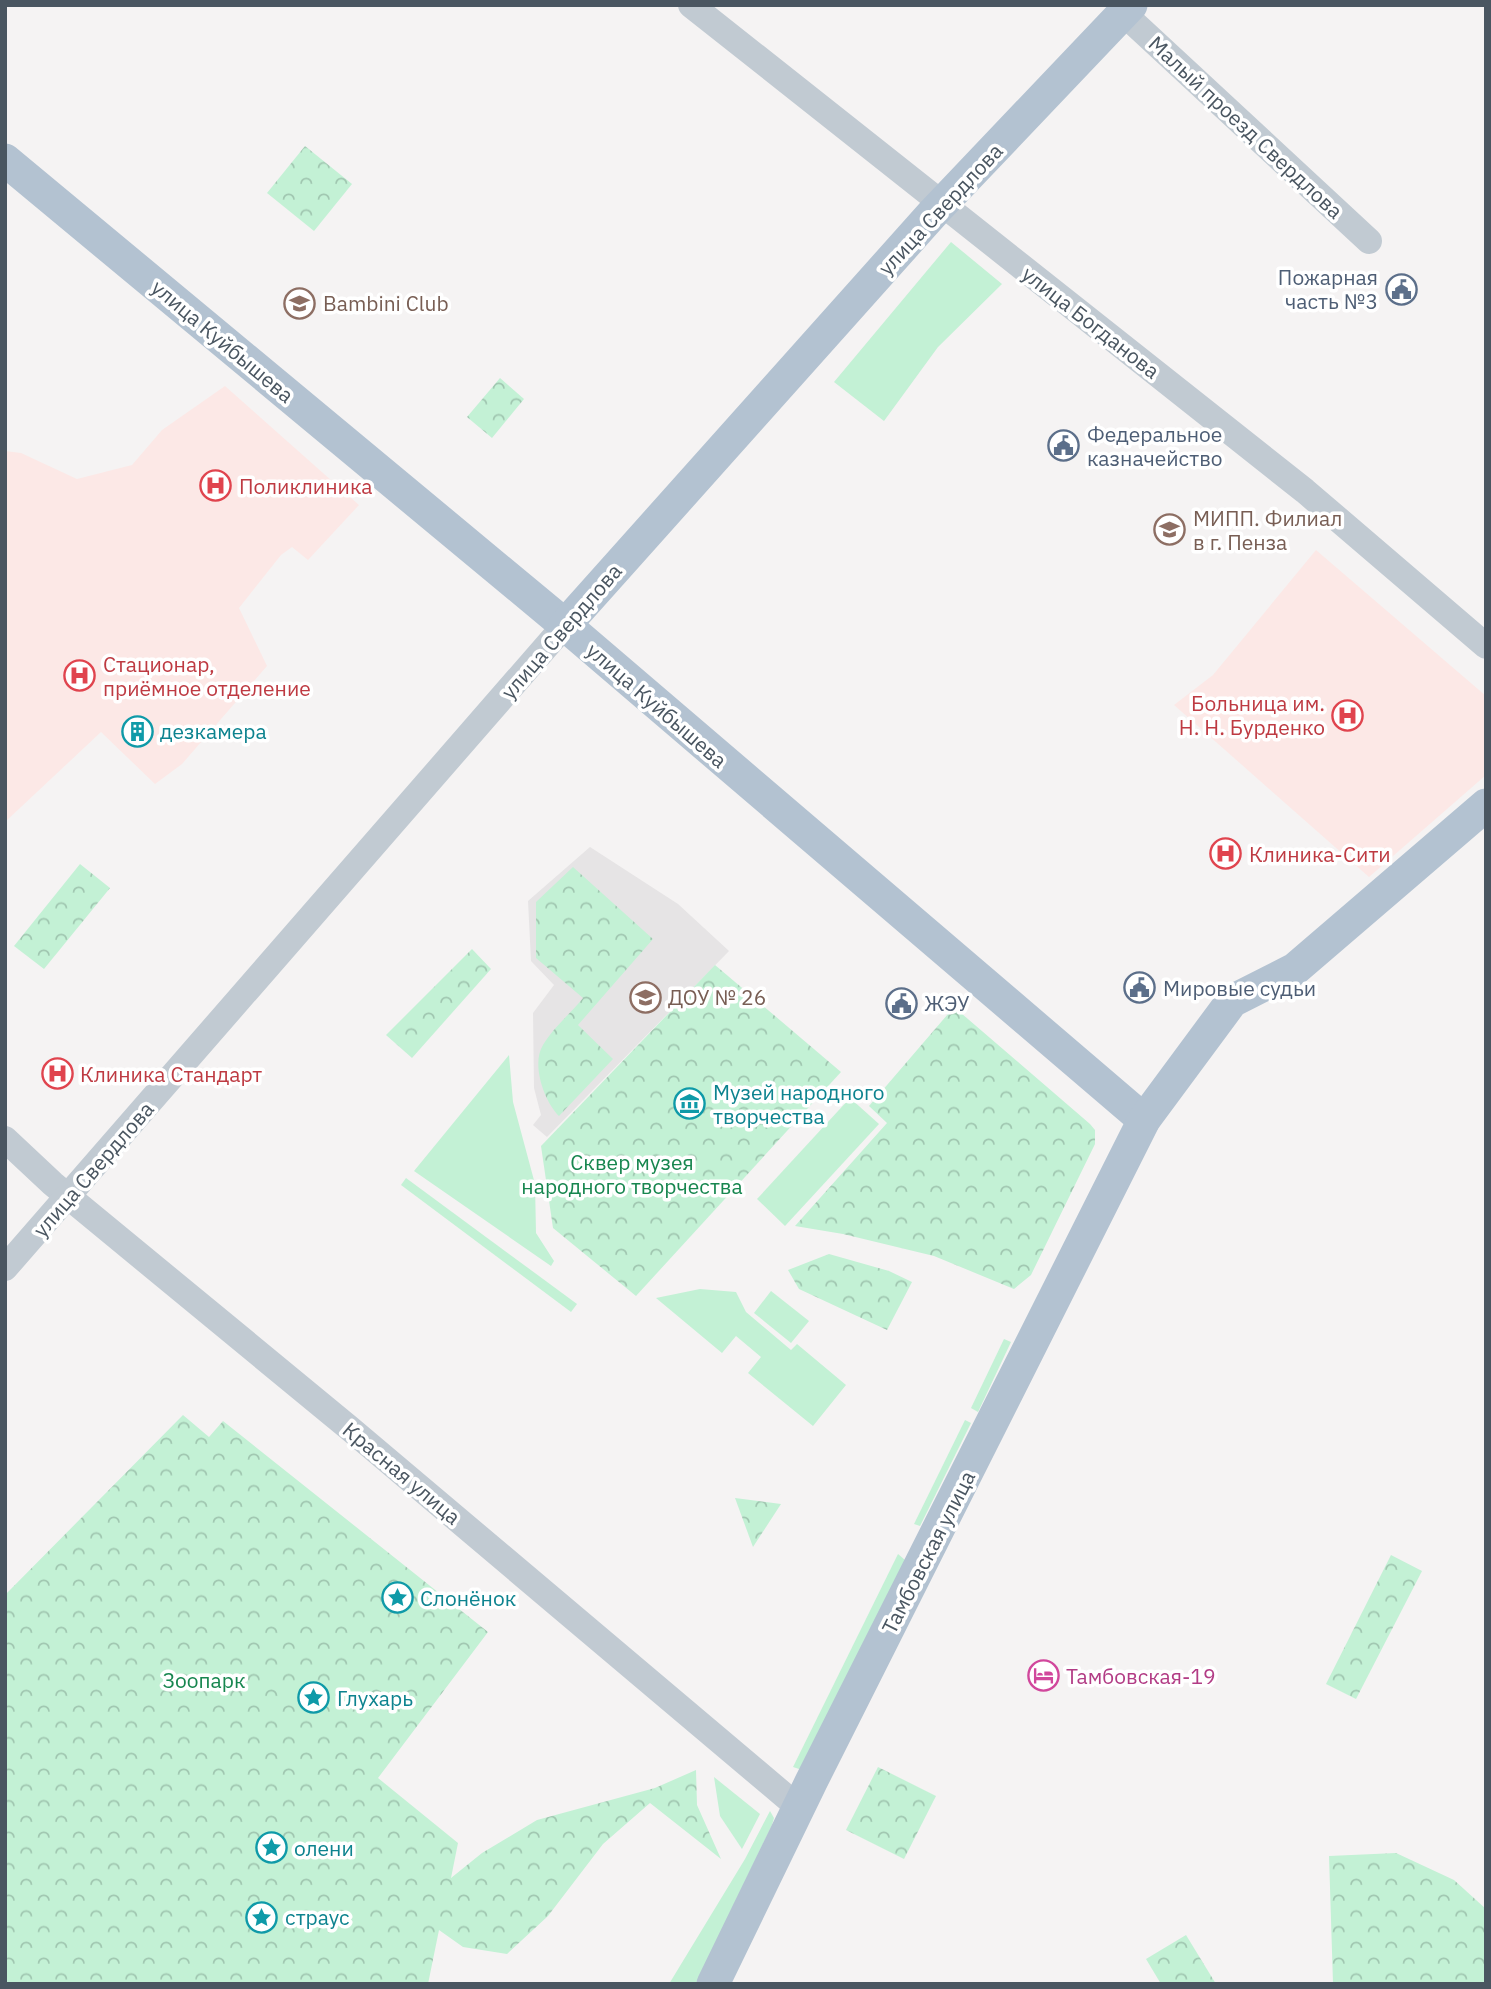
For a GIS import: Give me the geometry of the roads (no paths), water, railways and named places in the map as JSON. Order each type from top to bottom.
[{"type":"main road","name":"улица Свердлова","points":[[565,625],[942,205],[1127,9]]},
{"type":"main road","name":"улица Куйбышева","points":[[5,160],[565,625],[1144,1120]]},
{"type":"main road","name":"Тамбовская улица","points":[[713,1984],[798,1808],[1144,1120],[1232,1001],[1295,968],[1486,805]]},
{"type":"street","name":"улица Богданова","points":[[691,5],[914,182],[929,190],[942,205],[1305,491],[1486,646]]},
{"type":"street","name":"Малый проезд Свердлова","points":[[1127,9],[1369,241]]},
{"type":"street","name":"улица Свердлова","points":[[5,1268],[565,625]]},
{"type":"street","name":"Красная улица","points":[[5,1139],[68,1198],[348,1427],[798,1808]]},
{"type":"place","name":"Пожарная часть №3","points":[[1401,289]]},
{"type":"place","name":"Bambini Club","points":[[300,303]]},
{"type":"place","name":"Федеральное казначейство","points":[[1064,446]]},
{"type":"place","name":"Поликлиника","points":[[216,486]]},
{"type":"place","name":"МИПП. Филиал в г. Пенза","points":[[1170,530]]},
{"type":"place","name":"Стационар, приёмное отделение","points":[[80,676]]},
{"type":"place","name":"Больница им. Н. Н. Бурденко","points":[[1348,715]]},
{"type":"place","name":"дезкамера","points":[[137,731]]},
{"type":"place","name":"Клиника-Сити","points":[[1226,854]]},
{"type":"place","name":"Мировые судьи","points":[[1140,988]]},
{"type":"place","name":"ДОУ № 26","points":[[645,997]]},
{"type":"place","name":"ЖЭУ","points":[[901,1003]]},
{"type":"place","name":"Клиника Стандарт","points":[[57,1074]]},
{"type":"place","name":"Музей народного творчества","points":[[690,1104]]},
{"type":"place","name":"Слонёнок","points":[[397,1598]]},
{"type":"place","name":"Тамбовская-19","points":[[1043,1676]]},
{"type":"place","name":"Глухарь","points":[[314,1698]]},
{"type":"place","name":"олени","points":[[271,1848]]},
{"type":"place","name":"страус","points":[[262,1917]]},
{"type":"park label","name":"Сквер музея народного творчества","points":[[632,1174]]},
{"type":"park label","name":"Зоопарк","points":[[204,1680]]}]
